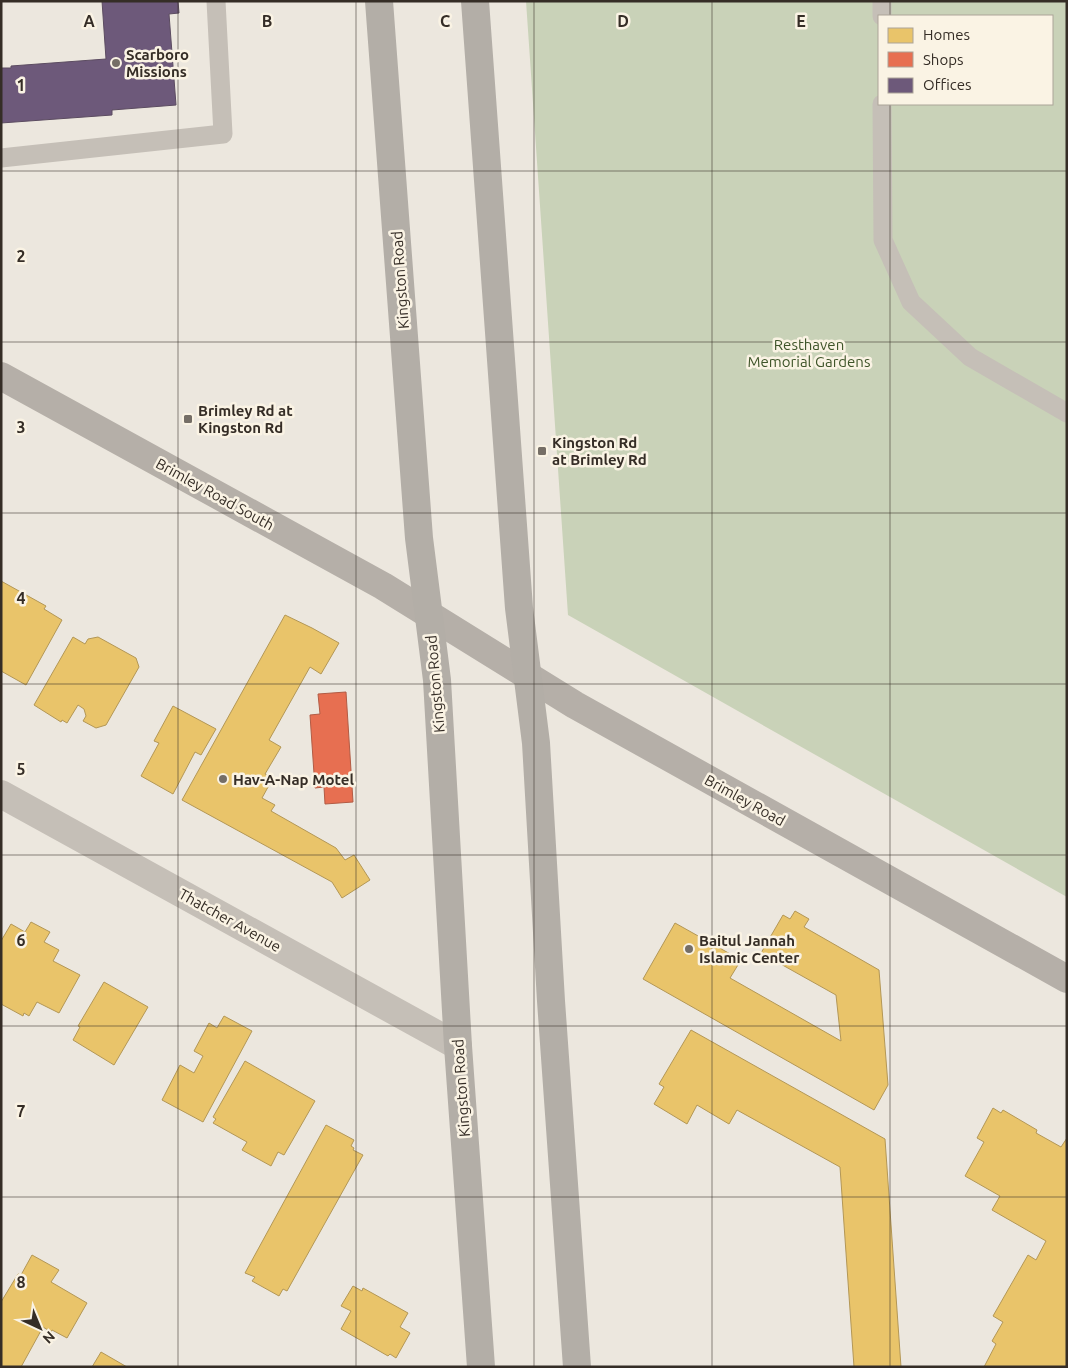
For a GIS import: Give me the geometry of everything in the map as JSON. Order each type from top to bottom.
[{"type":"main road","name":"Kingston Road","points":[[379,1],[419,538],[437,680],[458,1046],[481,1367]]},
{"type":"main road","points":[[475,1],[519,608],[536,743],[551,1001],[577,1367]]},
{"type":"main road","name":"Brimley Road South","points":[[1,376],[383,586],[428,613]]},
{"type":"main road","name":"Brimley Road","points":[[428,613],[575,705],[1067,979]]},
{"type":"street","name":"Thatcher Avenue","points":[[1,794],[458,1046]]},
{"type":"lane","points":[[1,158],[223,134],[216,1]]},
{"type":"lane","points":[[882,1],[882,15]]},
{"type":"lane","points":[[882,105],[883,240],[911,302],[970,357],[1067,413]]},
{"type":"green space","name":"Resthaven Memorial Gardens","points":[[526,1],[1067,1],[1067,897],[568,615]]},
{"type":"building: Homes","points":[[1,581],[46,606],[44,609],[62,620],[26,685],[1,671]]},
{"type":"building: Homes","points":[[285,615],[339,643],[321,674],[310,667],[269,740],[281,747],[265,774],[273,778],[262,798],[275,805],[271,811],[336,848],[345,860],[354,855],[370,880],[342,898],[332,882],[182,800]]},
{"type":"building: Homes","points":[[73,637],[85,644],[88,639],[98,637],[136,658],[139,667],[106,725],[96,728],[83,721],[86,716],[84,709],[78,705],[67,723],[62,720],[61,722],[34,705]]},
{"type":"building: Homes","points":[[173,706],[216,729],[201,755],[195,752],[173,794],[141,776],[159,743],[154,741]]},
{"type":"building: Homes","points":[[795,911],[809,919],[804,927],[879,970],[888,1085],[874,1110],[643,979],[675,923],[741,960],[730,978],[841,1041],[836,995],[761,953],[783,915],[790,919]]},
{"type":"building: Homes","points":[[31,922],[50,932],[44,942],[59,950],[53,961],[80,975],[59,1013],[37,1002],[29,1016],[24,1013],[23,1016],[1,1004],[1,941],[11,924],[25,932]]},
{"type":"building: Homes","points":[[104,982],[148,1007],[114,1065],[73,1040],[80,1027],[78,1026]]},
{"type":"building: Homes","points":[[224,1016],[252,1031],[203,1122],[162,1100],[180,1065],[194,1073],[203,1056],[194,1051],[209,1023],[217,1028]]},
{"type":"building: Homes","points":[[691,1030],[885,1139],[901,1367],[854,1367],[840,1167],[737,1110],[729,1124],[697,1105],[687,1124],[654,1104],[664,1087],[659,1084]]},
{"type":"building: Homes","points":[[245,1061],[315,1101],[284,1155],[278,1152],[271,1166],[242,1150],[247,1142],[213,1123],[216,1119],[213,1117]]},
{"type":"building: Homes","points":[[993,1108],[1001,1113],[1003,1110],[1037,1130],[1036,1133],[1061,1147],[1067,1138],[1067,1367],[984,1367],[996,1344],[992,1341],[1003,1322],[993,1316],[1028,1255],[1036,1260],[1046,1241],[992,1210],[1000,1196],[965,1176],[984,1142],[977,1138]]},
{"type":"building: Homes","points":[[326,1125],[354,1140],[351,1146],[354,1148],[353,1150],[363,1155],[287,1291],[283,1289],[279,1296],[252,1281],[255,1277],[245,1273]]},
{"type":"building: Homes","points":[[32,1255],[59,1270],[51,1282],[87,1303],[67,1338],[43,1327],[21,1367],[1,1367],[1,1302],[18,1274],[21,1275]]},
{"type":"building: Homes","points":[[353,1286],[362,1291],[363,1288],[408,1313],[400,1327],[410,1333],[396,1358],[390,1354],[388,1356],[341,1329],[351,1311],[341,1306]]},
{"type":"building: Homes","points":[[101,1352],[127,1367],[92,1367]]},
{"type":"building: Shops","points":[[346,692],[353,802],[325,804],[324,787],[315,788],[310,715],[320,714],[318,694]]},
{"type":"building: Offices","name":"Scarboro Missions","points":[[102,1],[178,1],[179,13],[169,14],[176,105],[112,110],[112,115],[1,123],[1,68],[106,59]]},
{"type":"place","name":"Scarboro Missions","points":[[116,63]]},
{"type":"place","name":"Brimley Rd at Kingston Rd","points":[[188,419]]},
{"type":"place","name":"Kingston Rd at Brimley Rd","points":[[542,451]]},
{"type":"place","name":"Hav-A-Nap Motel","points":[[223,779]]},
{"type":"place","name":"Baitul Jannah Islamic Center","points":[[689,949]]}]
